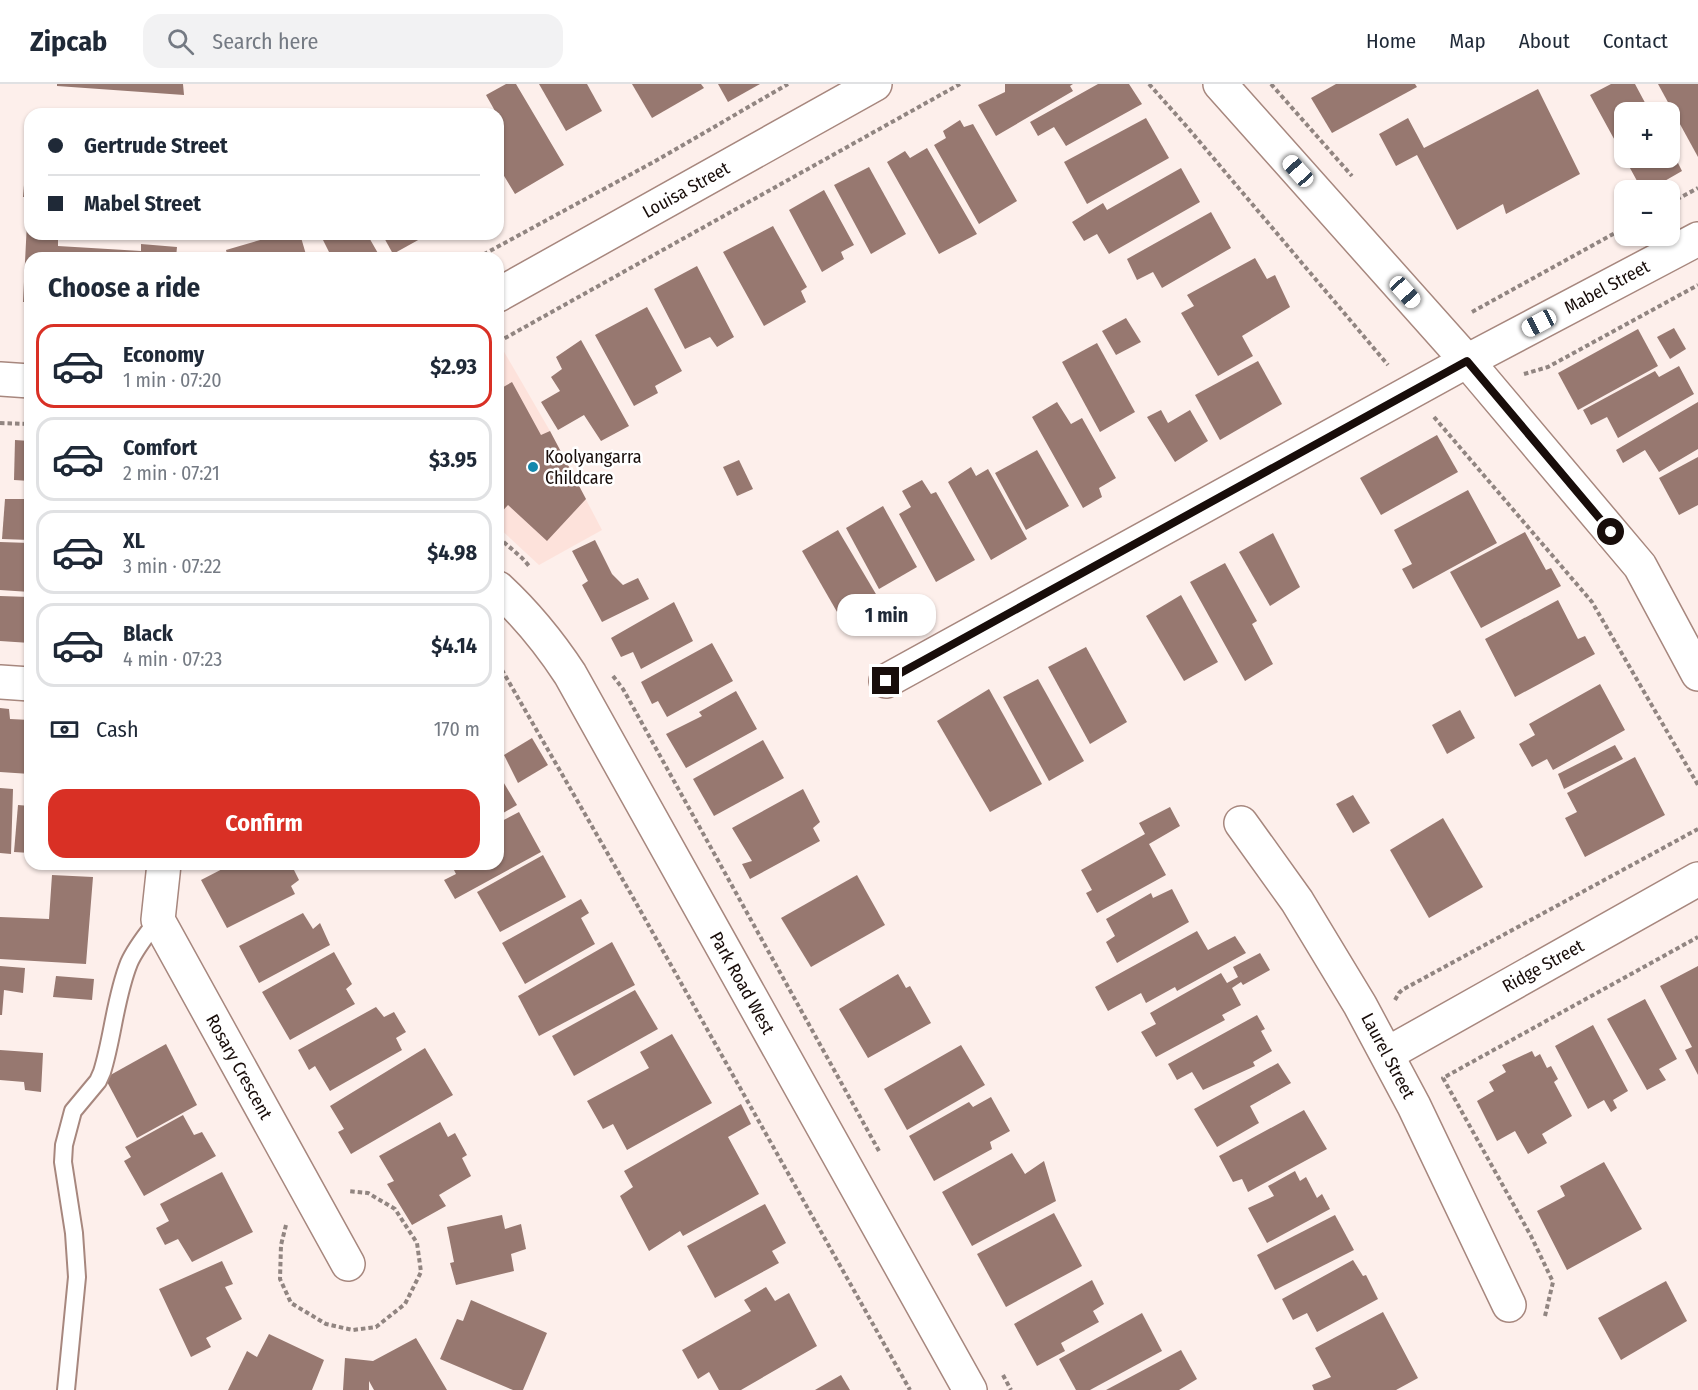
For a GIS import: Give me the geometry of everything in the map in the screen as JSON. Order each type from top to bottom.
[{"type":"street","name":"Louisa Street","points":[[504,292],[875,84]]},
{"type":"street","points":[[1220,84],[1467,361],[1640,566],[1698,674]]},
{"type":"street","name":"Mabel Street","points":[[886,681],[1467,361],[1698,239]]},
{"type":"street","points":[[0,379],[24,381]]},
{"type":"street","name":"Park Road West","points":[[504,594],[537,627],[570,674],[969,1390]]},
{"type":"street","points":[[0,682],[24,684]]},
{"type":"street","name":"Laurel Street","points":[[1241,823],[1298,901],[1360,1005],[1438,1154],[1509,1305]]},
{"type":"street","points":[[158,920],[163,870]]},
{"type":"street","name":"Ridge Street","points":[[1387,1054],[1698,879]]},
{"type":"street","name":"Rosary Crescent","points":[[158,920],[348,1264]]},
{"type":"lane","points":[[66,1390],[77,1277],[63,1162],[64,1145],[73,1111],[98,1081],[102,1072],[123,980],[130,962],[158,920]]},
{"type":"path","points":[[488,252],[658,159],[788,84]]},
{"type":"path","points":[[504,339],[960,84]]},
{"type":"path","points":[[1149,84],[1393,370]]},
{"type":"path","points":[[1271,84],[1356,181]]},
{"type":"path","points":[[1680,198],[1698,188]]},
{"type":"path","points":[[1465,304],[1473,313],[1614,234]]},
{"type":"path","points":[[1531,383],[1523,374],[1548,367],[1698,285]]},
{"type":"path","points":[[1428,410],[1592,602],[1698,785]]},
{"type":"path","points":[[0,423],[24,424]]},
{"type":"path","points":[[504,673],[910,1390]]},
{"type":"path","points":[[1395,1003],[1396,997],[1402,990],[1698,829]]},
{"type":"path","points":[[1545,1316],[1552,1282],[1531,1236],[1443,1078],[1698,937]]},
{"type":"shaded area","name":"Koolyangarra Childcare","points":[[504,352],[550,431],[602,530],[539,565],[504,533]]},
{"type":"building","points":[[57,84],[183,84],[184,95],[57,86]]},
{"type":"building","points":[[506,84],[516,84],[564,165],[515,194],[504,176],[504,108],[493,108],[486,95]]},
{"type":"building","points":[[539,84],[587,84],[602,111],[566,131]]},
{"type":"building","points":[[632,84],[701,84],[704,88],[652,118]]},
{"type":"building","points":[[718,84],[760,84],[728,102]]},
{"type":"building","points":[[1005,84],[1073,84],[1070,86],[1073,91],[996,136],[978,105],[1005,92]]},
{"type":"building","points":[[1098,84],[1129,84],[1142,104],[1066,146],[1054,127],[1038,136],[1030,122]]},
{"type":"building","points":[[1336,84],[1415,84],[1417,87],[1332,133],[1311,98]]},
{"type":"building","points":[[1611,84],[1635,84],[1645,102],[1614,102],[1614,139],[1590,95]]},
{"type":"building","points":[[1658,84],[1698,84],[1698,157],[1680,124],[1680,102],[1668,102]]},
{"type":"building","points":[[1538,89],[1580,174],[1506,214],[1503,204],[1457,230],[1417,155],[1396,166],[1379,134],[1408,118],[1424,148]]},
{"type":"building","points":[[1146,118],[1169,158],[1087,204],[1064,162]]},
{"type":"building","points":[[960,120],[964,127],[973,124],[1017,201],[979,224],[934,145],[946,138],[943,131]]},
{"type":"building","points":[[927,148],[977,234],[939,254],[887,162],[905,151],[910,158]]},
{"type":"building","points":[[869,167],[906,234],[871,254],[834,185]]},
{"type":"building","points":[[1680,167],[1682,171],[1666,180],[1636,180],[1630,168]]},
{"type":"building","points":[[1181,168],[1200,202],[1109,254],[1097,234],[1084,241],[1072,222],[1103,203],[1107,210]]},
{"type":"building","points":[[824,190],[854,245],[841,252],[844,259],[822,272],[789,210]]},
{"type":"building","points":[[1211,212],[1231,248],[1162,288],[1153,272],[1137,280],[1127,259]]},
{"type":"building","points":[[773,226],[807,287],[801,291],[806,302],[764,326],[723,252]]},
{"type":"building","points":[[26,240],[58,240],[58,246],[141,251],[141,244],[177,247],[177,252],[26,252]]},
{"type":"building","points":[[260,240],[302,240],[305,252],[226,252],[226,250]]},
{"type":"building","points":[[323,240],[370,240],[377,252],[329,252]]},
{"type":"building","points":[[385,240],[418,240],[397,252],[392,252]]},
{"type":"building","points":[[1255,258],[1267,279],[1275,275],[1290,307],[1242,336],[1253,356],[1218,376],[1181,313],[1194,306],[1187,295]]},
{"type":"building","points":[[697,266],[734,337],[717,347],[710,337],[685,349],[654,289]]},
{"type":"building","points":[[647,307],[682,371],[655,386],[658,393],[634,406],[595,335]]},
{"type":"building","points":[[1126,318],[1141,342],[1116,355],[1102,331]]},
{"type":"building","points":[[1674,328],[1686,349],[1670,359],[1657,337]]},
{"type":"building","points":[[1638,329],[1658,366],[1578,410],[1558,373]]},
{"type":"building","points":[[581,340],[629,426],[601,441],[584,415],[558,430],[541,402],[560,391],[551,377],[562,369],[556,357]]},
{"type":"building","points":[[1097,343],[1135,412],[1100,432],[1062,362]]},
{"type":"building","points":[[1258,361],[1282,404],[1220,440],[1195,395]]},
{"type":"building","points":[[1679,366],[1694,394],[1618,438],[1607,417],[1591,425],[1583,410],[1655,371],[1659,377]]},
{"type":"building","name":"Koolyangarra Childcare","points":[[512,382],[541,435],[550,431],[586,499],[547,541],[508,505],[504,509],[504,387]]},
{"type":"building","points":[[1057,402],[1071,424],[1082,418],[1116,478],[1099,488],[1102,497],[1083,508],[1032,417]]},
{"type":"building","points":[[1698,402],[1698,449],[1659,472],[1645,450],[1623,463],[1616,450]]},
{"type":"building","points":[[1161,410],[1168,423],[1190,410],[1208,441],[1175,462],[1147,417]]},
{"type":"building","points":[[1437,435],[1458,472],[1381,515],[1360,478]]},
{"type":"building","points":[[15,440],[24,441],[24,481],[14,480]]},
{"type":"building","points":[[1037,450],[1069,506],[1026,530],[995,473]]},
{"type":"building","points":[[1698,457],[1698,505],[1679,515],[1659,478]]},
{"type":"building","points":[[739,460],[753,489],[737,496],[723,467]]},
{"type":"building","points":[[971,467],[976,476],[988,469],[1027,539],[991,560],[948,482]]},
{"type":"building","points":[[922,480],[931,494],[936,492],[975,560],[936,582],[899,514],[911,507],[902,491]]},
{"type":"building","points":[[1468,490],[1497,543],[1413,589],[1402,569],[1412,564],[1394,530]]},
{"type":"building","points":[[5,499],[24,499],[24,540],[2,539]]},
{"type":"building","points":[[883,506],[917,567],[879,589],[846,528]]},
{"type":"building","points":[[838,530],[886,611],[848,631],[802,551]]},
{"type":"building","points":[[1525,532],[1546,570],[1551,568],[1561,586],[1481,628],[1450,572]]},
{"type":"building","points":[[1273,533],[1300,587],[1270,606],[1239,552]]},
{"type":"building","points":[[595,540],[612,574],[623,585],[638,578],[649,599],[602,622],[582,585],[588,581],[572,551]]},
{"type":"building","points":[[0,542],[24,543],[24,592],[0,590]]},
{"type":"building","points":[[1225,563],[1257,621],[1252,624],[1273,664],[1245,681],[1190,582]]},
{"type":"building","points":[[1181,595],[1218,662],[1184,681],[1146,616]]},
{"type":"building","points":[[0,596],[24,597],[24,643],[0,641]]},
{"type":"building","points":[[1558,600],[1578,639],[1585,636],[1595,654],[1515,697],[1485,639]]},
{"type":"building","points":[[674,602],[693,641],[641,669],[633,652],[621,657],[611,638]]},
{"type":"building","points":[[712,643],[733,681],[667,717],[658,701],[652,704],[641,682]]},
{"type":"building","points":[[1086,647],[1127,722],[1090,744],[1048,667]]},
{"type":"building","points":[[1038,679],[1084,761],[1049,781],[1003,697]]},
{"type":"building","points":[[1600,684],[1625,730],[1553,770],[1547,759],[1532,767],[1519,744],[1535,735],[1529,724]]},
{"type":"building","points":[[989,689],[1042,784],[990,812],[937,721]]},
{"type":"building","points":[[736,691],[757,729],[686,768],[666,734],[702,716],[699,712]]},
{"type":"building","points":[[0,708],[9,709],[10,719],[24,720],[24,774],[0,772]]},
{"type":"building","points":[[1460,710],[1475,738],[1447,754],[1432,725]]},
{"type":"building","points":[[532,738],[548,765],[518,783],[504,755]]},
{"type":"building","points":[[763,740],[784,778],[714,816],[693,779]]},
{"type":"building","points":[[1615,745],[1623,759],[1564,789],[1558,774]]},
{"type":"building","points":[[1635,757],[1665,815],[1585,857],[1565,818],[1577,812],[1567,793]]},
{"type":"building","points":[[504,783],[517,805],[504,813]]},
{"type":"building","points":[[0,788],[13,789],[11,854],[0,853]]},
{"type":"building","points":[[803,789],[820,822],[813,828],[820,841],[750,879],[742,864],[752,861],[732,828]]},
{"type":"building","points":[[1353,795],[1370,823],[1353,833],[1336,804]]},
{"type":"building","points":[[18,805],[24,806],[24,853],[14,852]]},
{"type":"building","points":[[1170,807],[1180,826],[1149,844],[1166,875],[1097,913],[1086,893],[1092,890],[1081,870],[1145,834],[1139,823]]},
{"type":"building","points":[[519,812],[541,852],[455,899],[444,880],[456,874],[454,870],[504,870],[504,820]]},
{"type":"building","points":[[1443,818],[1483,887],[1429,918],[1390,850]]},
{"type":"building","points":[[543,855],[566,897],[500,932],[477,892]]},
{"type":"building","points":[[220,870],[294,870],[299,880],[291,886],[295,894],[227,928],[201,880]]},
{"type":"building","points":[[52,875],[93,877],[86,964],[0,959],[0,917],[49,919]]},
{"type":"building","points":[[857,875],[885,925],[811,967],[781,918]]},
{"type":"building","points":[[1172,889],[1189,922],[1117,963],[1106,942],[1115,936],[1106,919],[1151,893],[1153,898]]},
{"type":"building","points":[[581,899],[589,913],[581,918],[595,944],[525,984],[502,943]]},
{"type":"building","points":[[303,913],[313,929],[320,923],[330,945],[259,983],[239,946]]},
{"type":"building","points":[[1197,931],[1208,950],[1235,936],[1246,953],[1177,991],[1175,987],[1146,1003],[1141,993],[1108,1011],[1095,987]]},
{"type":"building","points":[[612,942],[635,985],[539,1036],[518,996]]},
{"type":"building","points":[[334,952],[352,984],[346,989],[355,1004],[290,1040],[262,992]]},
{"type":"building","points":[[1260,953],[1270,970],[1243,985],[1241,982],[1232,988],[1241,1005],[1222,1015],[1225,1020],[1156,1057],[1141,1032],[1156,1024],[1150,1013],[1221,973],[1227,983],[1238,977],[1233,967]]},
{"type":"building","points":[[0,966],[25,968],[23,993],[4,990],[2,1015],[0,1015]]},
{"type":"building","points":[[1698,966],[1698,1075],[1685,1050],[1692,1047],[1660,986]]},
{"type":"building","points":[[898,974],[906,988],[910,986],[931,1023],[868,1058],[839,1009]]},
{"type":"building","points":[[56,976],[94,979],[92,1000],[53,997]]},
{"type":"building","points":[[635,990],[658,1029],[574,1076],[552,1036]]},
{"type":"building","points":[[1645,999],[1677,1059],[1659,1069],[1666,1080],[1647,1090],[1607,1019]]},
{"type":"building","points":[[376,1007],[384,1017],[394,1012],[406,1032],[396,1038],[402,1050],[330,1091],[315,1066],[309,1070],[298,1050]]},
{"type":"building","points":[[1257,1015],[1265,1029],[1261,1031],[1272,1051],[1253,1062],[1255,1066],[1203,1090],[1192,1072],[1177,1080],[1168,1064]]},
{"type":"building","points":[[1593,1025],[1628,1091],[1613,1100],[1617,1108],[1611,1112],[1604,1100],[1588,1109],[1555,1046]]},
{"type":"building","points":[[672,1034],[712,1103],[627,1150],[613,1124],[603,1129],[587,1101],[649,1068],[640,1052]]},
{"type":"building","points":[[166,1044],[197,1105],[137,1138],[105,1078]]},
{"type":"building","points":[[961,1045],[985,1085],[907,1130],[884,1089]]},
{"type":"building","points":[[425,1048],[453,1095],[351,1154],[338,1132],[344,1129],[330,1106]]},
{"type":"building","points":[[0,1050],[43,1053],[41,1092],[25,1090],[24,1082],[0,1080]]},
{"type":"building","points":[[1532,1051],[1535,1057],[1540,1054],[1547,1068],[1551,1066],[1558,1079],[1554,1082],[1572,1116],[1542,1134],[1547,1143],[1528,1154],[1515,1131],[1497,1141],[1477,1101],[1494,1091],[1489,1082],[1506,1072],[1502,1065]]},
{"type":"building","points":[[1278,1063],[1291,1083],[1250,1106],[1259,1123],[1217,1147],[1194,1109]]},
{"type":"building","points":[[991,1097],[1010,1131],[990,1142],[992,1149],[934,1181],[909,1136],[969,1102],[973,1107]]},
{"type":"building","points":[[741,1104],[751,1124],[728,1137],[759,1194],[683,1236],[680,1231],[649,1251],[620,1196],[633,1187],[624,1171]]},
{"type":"building","points":[[1304,1110],[1327,1149],[1248,1192],[1242,1179],[1233,1182],[1219,1156]]},
{"type":"building","points":[[183,1115],[194,1135],[202,1132],[216,1156],[144,1196],[124,1161],[131,1157],[125,1147]]},
{"type":"building","points":[[440,1122],[448,1137],[455,1133],[467,1155],[462,1158],[471,1176],[439,1195],[446,1206],[412,1225],[387,1184],[394,1181],[379,1156]]},
{"type":"building","points":[[1012,1153],[1025,1174],[1044,1161],[1056,1201],[972,1246],[942,1192]]},
{"type":"building","points":[[1604,1162],[1642,1229],[1567,1270],[1537,1211],[1565,1196],[1560,1186]]},
{"type":"building","points":[[1295,1171],[1300,1181],[1306,1177],[1317,1198],[1322,1194],[1330,1209],[1267,1243],[1248,1208],[1274,1196],[1268,1186]]},
{"type":"building","points":[[222,1172],[253,1232],[192,1262],[178,1239],[165,1245],[156,1228],[169,1221],[160,1204]]},
{"type":"building","points":[[765,1204],[786,1243],[772,1251],[779,1263],[715,1298],[687,1246]]},
{"type":"building","points":[[1054,1213],[1082,1266],[1006,1307],[977,1254]]},
{"type":"building","points":[[502,1215],[505,1229],[521,1224],[526,1249],[511,1254],[514,1271],[456,1285],[450,1263],[454,1262],[447,1227]]},
{"type":"building","points":[[1335,1215],[1354,1250],[1275,1290],[1257,1255]]},
{"type":"building","points":[[1353,1260],[1363,1276],[1366,1275],[1378,1299],[1317,1332],[1307,1313],[1293,1320],[1282,1299]]},
{"type":"building","points":[[222,1261],[233,1284],[225,1287],[242,1319],[206,1338],[211,1347],[191,1357],[159,1289]]},
{"type":"building","points":[[1092,1280],[1104,1304],[1093,1311],[1099,1322],[1061,1343],[1065,1351],[1037,1366],[1014,1324]]},
{"type":"building","points":[[1666,1281],[1687,1321],[1621,1360],[1598,1318]]},
{"type":"building","points":[[766,1287],[775,1301],[789,1293],[817,1346],[741,1390],[719,1390],[709,1372],[698,1379],[682,1350],[751,1311],[744,1300]]},
{"type":"building","points":[[471,1300],[547,1333],[523,1390],[513,1390],[440,1359],[457,1319],[463,1321]]},
{"type":"building","points":[[1383,1312],[1418,1378],[1396,1390],[1314,1390],[1312,1385],[1331,1377],[1315,1348]]},
{"type":"building","points":[[1142,1313],[1162,1351],[1090,1390],[1076,1390],[1059,1359]]},
{"type":"building","points":[[269,1334],[324,1360],[312,1390],[228,1390],[247,1351],[257,1357]]},
{"type":"building","points":[[416,1338],[447,1390],[374,1390],[369,1381],[369,1390],[343,1390],[345,1358],[373,1361]]},
{"type":"building","points":[[1181,1350],[1197,1379],[1179,1390],[1106,1390]]},
{"type":"building","points":[[841,1375],[850,1390],[815,1390]]},
{"type":"place","name":"Koolyangarra Childcare","points":[[533,467]]},
{"type":"route","points":[[886,681],[1467,361],[1611,532]]}]
